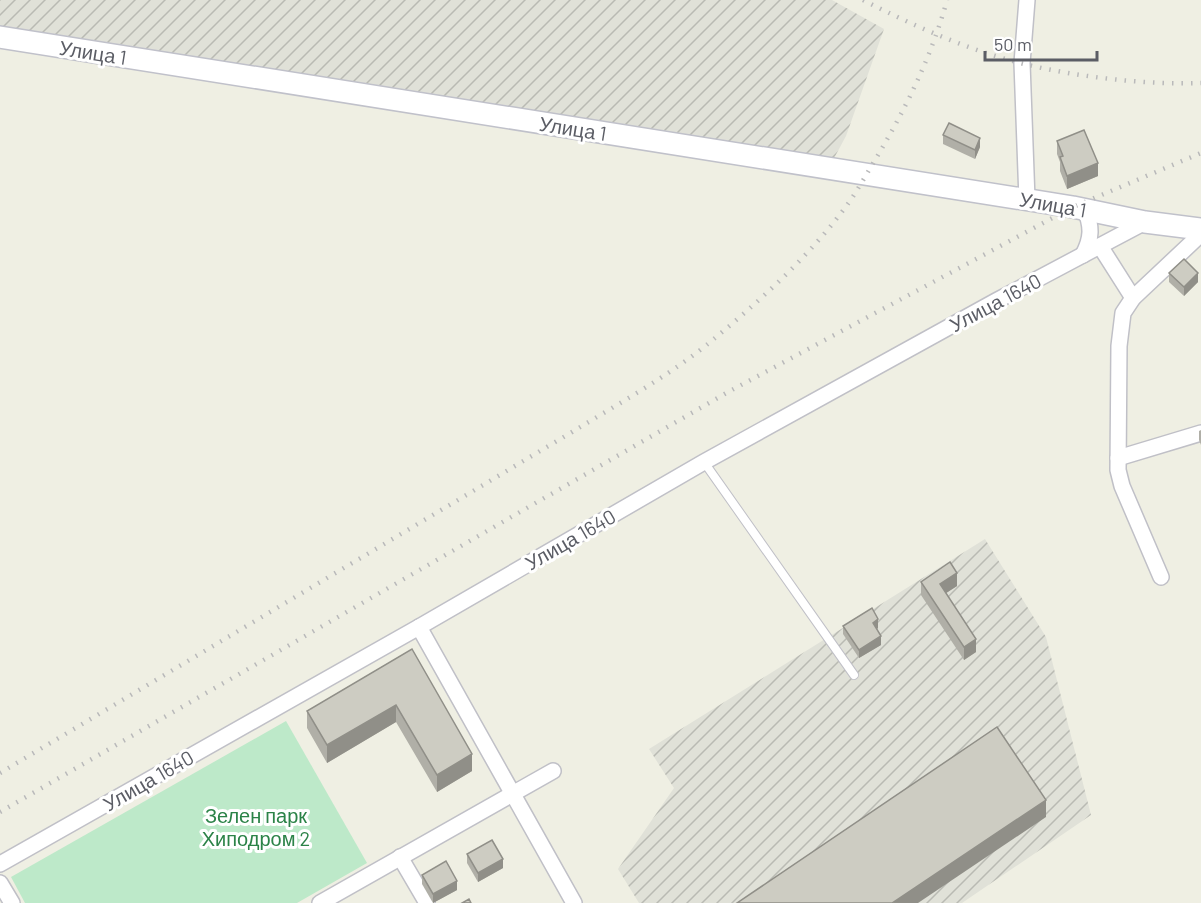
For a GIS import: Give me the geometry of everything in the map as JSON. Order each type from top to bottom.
[{"type":"main road","name":"Улица 1","points":[[0,37],[1085,209],[1145,222],[1201,229]]},
{"type":"street","points":[[1027,0],[1022,63],[1027,200]]},
{"type":"street","points":[[1083,255],[1091,233],[1085,209]]},
{"type":"street","name":"Улица 1640","points":[[0,864],[704,462],[1145,222]]},
{"type":"street","points":[[1161,577],[1122,486],[1118,470],[1119,346],[1123,313],[1133,298],[1201,234]]},
{"type":"street","points":[[1100,246],[1133,298]]},
{"type":"street","points":[[1118,458],[1201,433]]},
{"type":"street","points":[[418,627],[574,903]]},
{"type":"street","points":[[320,903],[553,771]]},
{"type":"street","points":[[400,857],[427,903]]},
{"type":"street","points":[[0,883],[12,903]]},
{"type":"lane","points":[[704,462],[854,675]]},
{"type":"shaded area","points":[[0,0],[832,0],[884,29],[846,136],[826,173],[0,42]]},
{"type":"shaded area","points":[[985,539],[1046,637],[1091,815],[962,903],[639,903],[618,869],[674,788],[649,749]]},
{"type":"green space","name":"Зелен парк Хиподром 2","points":[[286,721],[367,863],[297,903],[25,903],[11,877]]},
{"type":"building","points":[[949,123],[980,138],[975,150],[943,135]]},
{"type":"building","points":[[1084,130],[1098,163],[1067,176],[1057,141]]},
{"type":"building","points":[[1184,259],[1198,273],[1184,287],[1169,273]]},
{"type":"building","points":[[950,562],[957,573],[940,584],[976,639],[964,647],[921,582]]},
{"type":"building","points":[[872,608],[878,619],[873,623],[881,636],[859,650],[843,626]]},
{"type":"building","points":[[412,649],[472,754],[437,775],[396,705],[327,745],[307,711]]},
{"type":"building","points":[[997,727],[1046,800],[892,903],[737,903]]},
{"type":"building","points":[[492,840],[503,859],[478,873],[467,854]]},
{"type":"building","points":[[446,861],[457,881],[433,894],[422,875]]},
{"type":"railway","points":[[863,0],[982,52],[1024,64],[1112,79],[1158,83],[1201,83]]},
{"type":"railway","points":[[0,773],[624,400],[709,343],[747,311],[802,258],[850,201],[915,86],[933,44],[947,0]]},
{"type":"railway","points":[[0,812],[728,392],[1073,207],[1201,153]]}]
